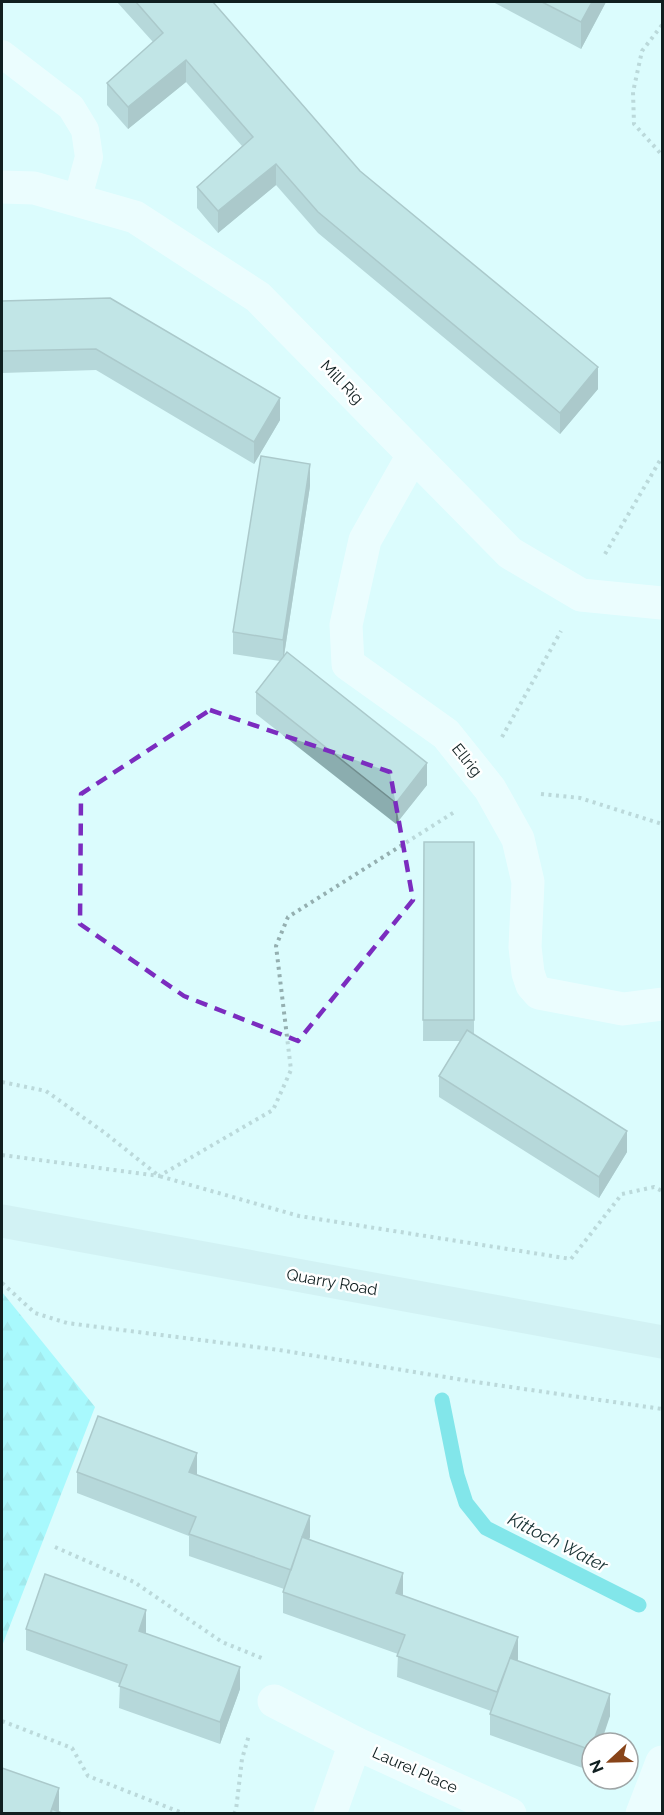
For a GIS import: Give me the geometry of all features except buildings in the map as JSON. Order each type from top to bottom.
[{"type":"street","name":"Mill Rig","points":[[2,187],[34,188],[135,217],[258,297],[510,553],[581,595],[663,603]]},
{"type":"street","name":"Ellrig","points":[[413,455],[365,540],[346,625],[348,664],[446,734],[490,789],[518,839],[528,882],[525,947],[528,973],[532,985],[539,993],[623,1009],[663,1004]]},
{"type":"street","name":"Quarry Road","points":[[2,1221],[663,1342]]},
{"type":"street","points":[[274,1701],[355,1743]]},
{"type":"street","name":"Laurel Place","points":[[330,1814],[355,1743],[510,1814]]},
{"type":"street","points":[[642,1814],[663,1762]]},
{"type":"lane","points":[[2,54],[71,107],[85,130],[89,157],[77,201]]},
{"type":"path","points":[[663,25],[642,51],[633,92],[634,124],[663,155]]},
{"type":"path","points":[[490,789],[497,746],[581,595],[663,457]]},
{"type":"path","points":[[159,1176],[273,1110],[291,1070],[276,946],[288,917],[490,789],[580,798],[663,824]]},
{"type":"path","points":[[2,1082],[46,1091],[105,1133],[159,1176]]},
{"type":"path","points":[[2,1155],[159,1176],[299,1216],[571,1259],[622,1194],[654,1187],[663,1191]]},
{"type":"path","points":[[2,1284],[35,1313],[67,1323],[279,1350],[663,1409]]},
{"type":"path","points":[[55,1547],[134,1581],[222,1642],[272,1662]]},
{"type":"path","points":[[2,1720],[72,1748],[88,1776],[184,1814]]},
{"type":"path","points":[[234,1814],[242,1759],[252,1728]]},
{"type":"highlighted area","points":[[210,710],[390,772],[413,900],[298,1041],[184,996],[80,924],[81,794]]},
{"type":"green space","points":[[2,1292],[95,1407],[2,1646]]},
{"type":"waterway","name":"Kittoch Water","points":[[442,1400],[457,1475],[466,1503],[486,1528],[639,1605]]}]
